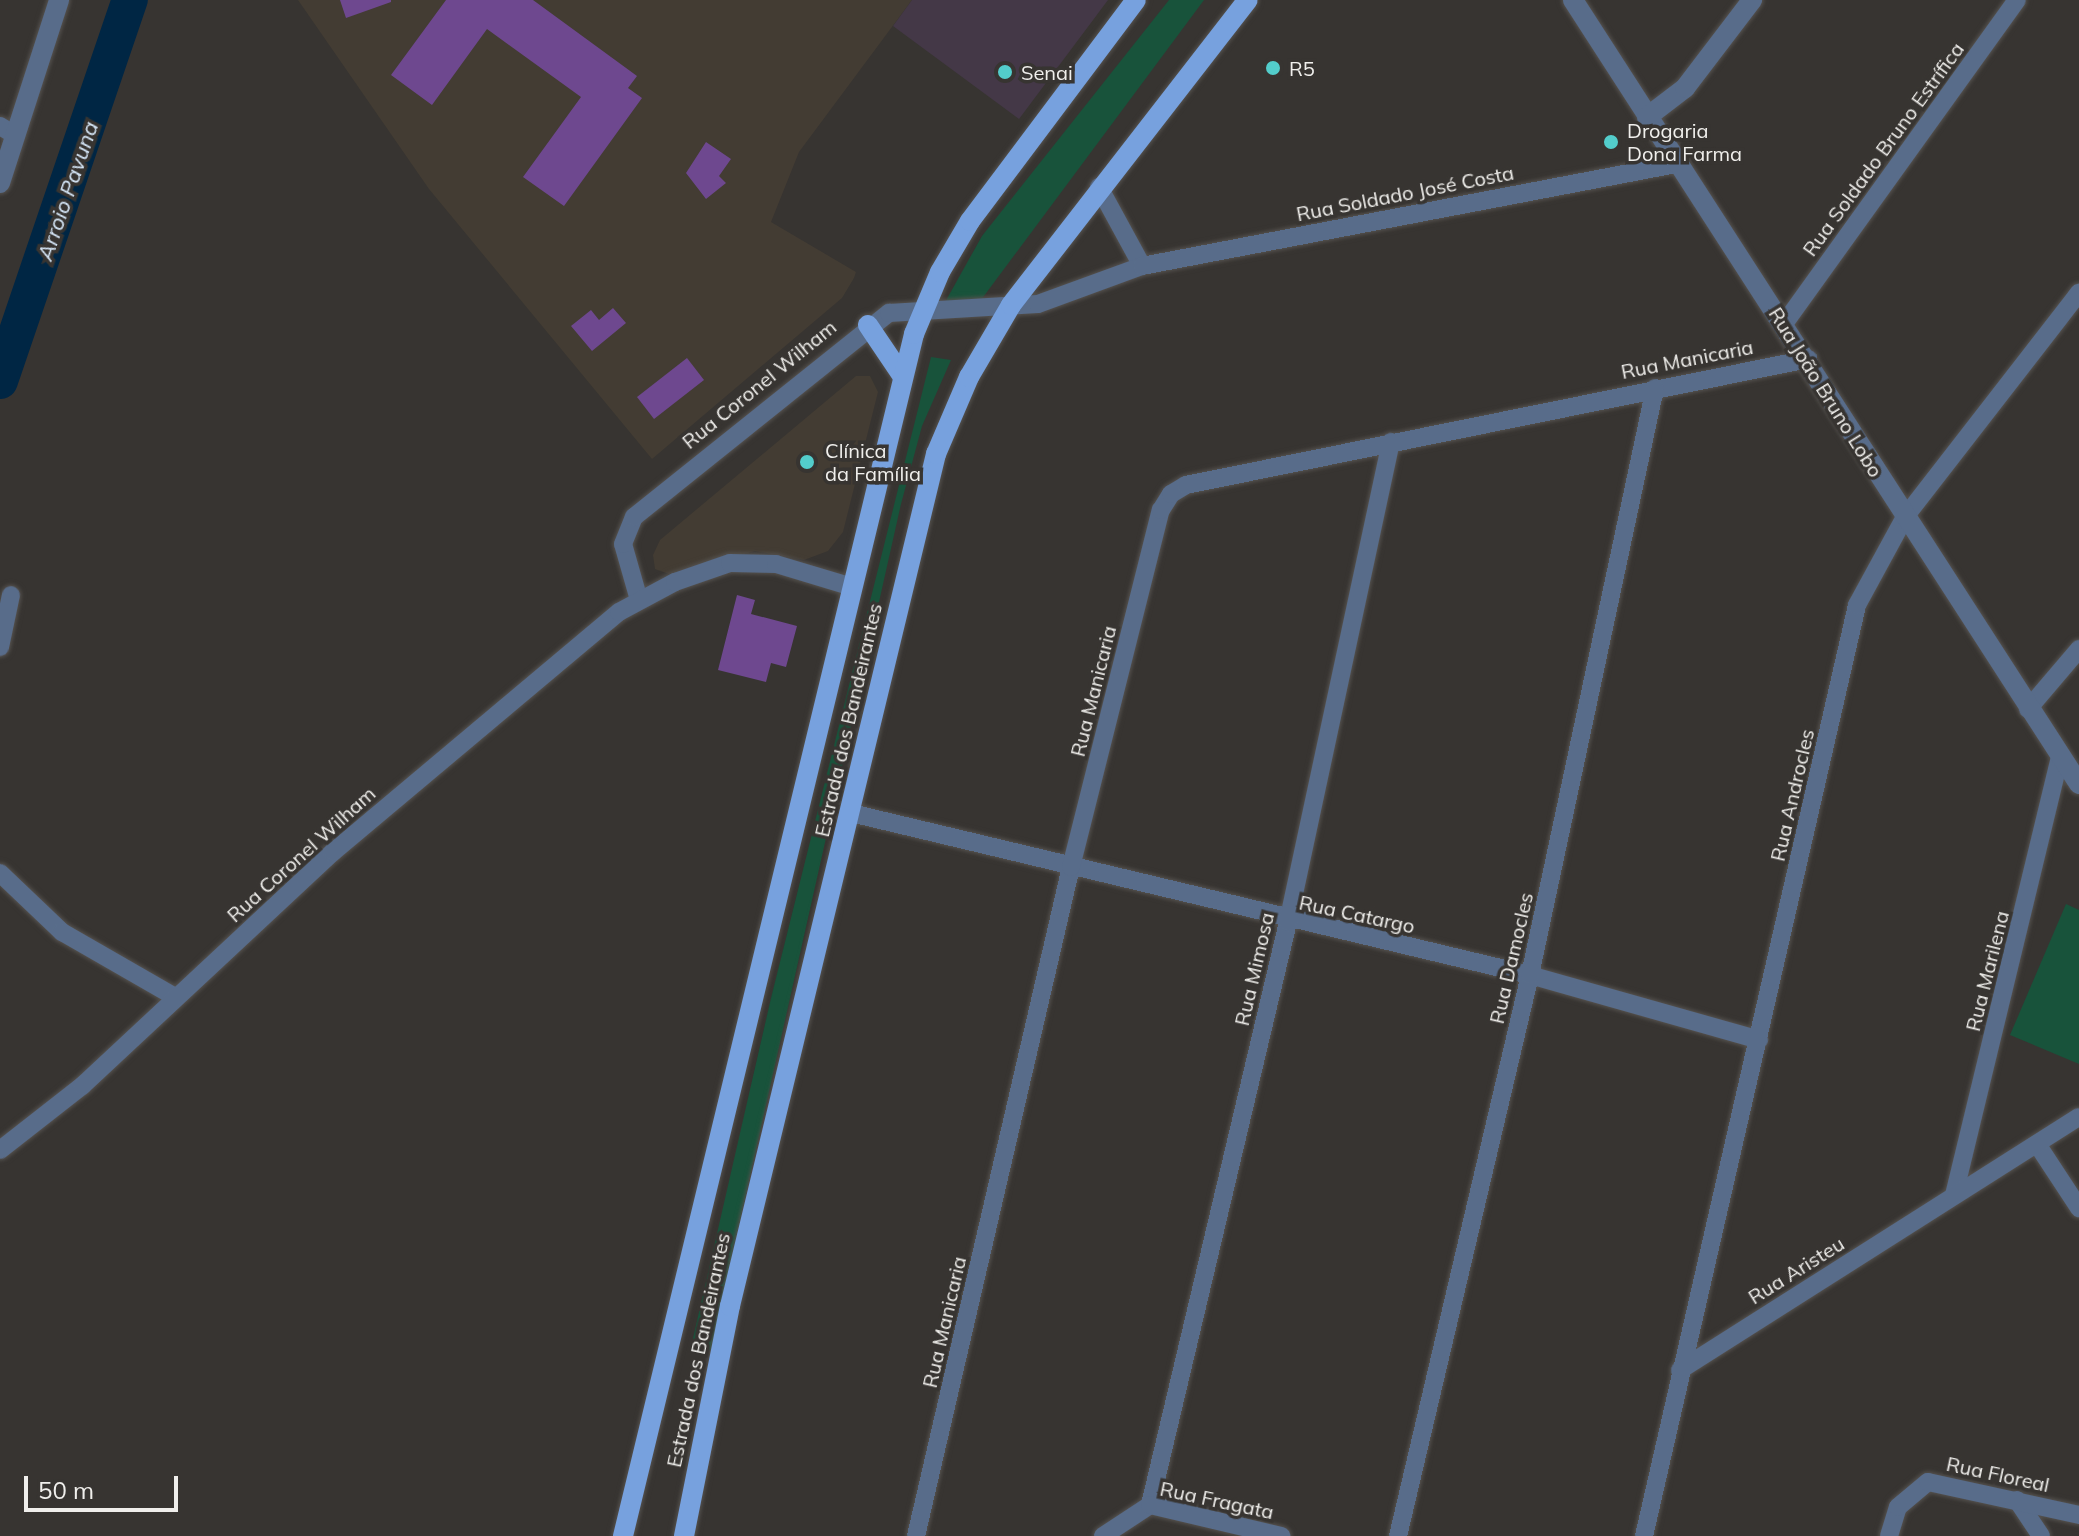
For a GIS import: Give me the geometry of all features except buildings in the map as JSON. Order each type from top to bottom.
[{"type":"main road","name":"Estrada dos Bandeirantes","points":[[623,1536],[901,374],[924,309],[970,221],[1136,0]]},
{"type":"main road","name":"Estrada dos Bandeirantes","points":[[684,1536],[730,1306],[936,454],[969,377],[1011,305],[1099,187],[1248,0]]},
{"type":"main road","points":[[868,325],[901,374]]},
{"type":"street","points":[[0,183],[7,131],[59,0]]},
{"type":"street","name":"Rua João Bruno Lobo","points":[[1573,0],[1676,164],[1808,359],[1905,517],[2079,784]]},
{"type":"street","points":[[1647,117],[1685,88],[1752,0]]},
{"type":"street","name":"Rua Soldado Bruno Estrífica","points":[[1784,324],[2017,0]]},
{"type":"street","name":"Rua Soldado José Costa","points":[[1011,305],[1038,304],[1142,266],[1676,164]]},
{"type":"street","points":[[1099,187],[1142,266]]},
{"type":"street","name":"Rua Androcles","points":[[1680,1370],[1759,1040],[1857,605],[1905,517],[2079,293]]},
{"type":"street","name":"Rua Coronel Wilham","points":[[639,600],[623,544],[634,517],[868,325],[889,313],[1011,305]]},
{"type":"street","name":"Rua Manicaria","points":[[916,1536],[1071,867],[1161,510],[1171,494],[1186,485],[1808,359]]},
{"type":"street","name":"Rua Damocles","points":[[1398,1536],[1530,975],[1655,388]]},
{"type":"street","name":"Rua Mimosa","points":[[1150,1505],[1288,922],[1391,442]]},
{"type":"street","name":"Rua Coronel Wilham","points":[[0,1150],[82,1086],[333,852],[639,600],[707,570],[753,561],[849,586]]},
{"type":"street","points":[[0,647],[11,595]]},
{"type":"street","points":[[2028,709],[2079,649]]},
{"type":"street","name":"Rua Marilena","points":[[1954,1195],[2060,756]]},
{"type":"street","name":"Rua Catargo","points":[[851,813],[1288,922],[1530,975],[1759,1040]]},
{"type":"street","points":[[0,873],[62,932],[175,997]]},
{"type":"street","name":"Rua Aristeu","points":[[1680,1370],[2079,1117]]},
{"type":"street","points":[[2037,1144],[2079,1208]]},
{"type":"street","points":[[1644,1536],[1680,1370]]},
{"type":"street","name":"Rua Floreal","points":[[1889,1536],[1898,1507],[1928,1482],[2079,1515]]},
{"type":"street","points":[[2017,1500],[2041,1536]]},
{"type":"street","name":"Rua Fragata","points":[[1103,1536],[1150,1505],[1281,1536]]},
{"type":"shaded area","points":[[298,0],[912,0],[799,152],[771,222],[856,272],[854,278],[842,298],[652,459],[429,189]]},
{"type":"shaded area","name":"Senai","points":[[912,0],[1108,0],[1019,119],[893,26]]},
{"type":"shaded area","name":"Clínica da Família","points":[[856,376],[870,376],[878,392],[843,532],[828,551],[804,560],[755,551],[669,574],[655,569],[653,555],[660,540]]},
{"type":"green space","points":[[1169,0],[1204,0],[978,304],[944,304],[982,236]]},
{"type":"green space","points":[[931,357],[951,360],[922,426],[901,504],[711,1350],[691,1347],[771,998]]},
{"type":"green space","points":[[2066,904],[2079,910],[2079,1064],[2010,1035]]},
{"type":"waterway","name":"Arroio Pavuna","points":[[0,381],[130,0]]},
{"type":"place","name":"R5","points":[[1273,68]]},
{"type":"place","name":"Senai","points":[[1005,72]]},
{"type":"place","name":"Drogaria Dona Farma","points":[[1611,142]]},
{"type":"place","name":"Clínica da Família","points":[[807,462]]}]
